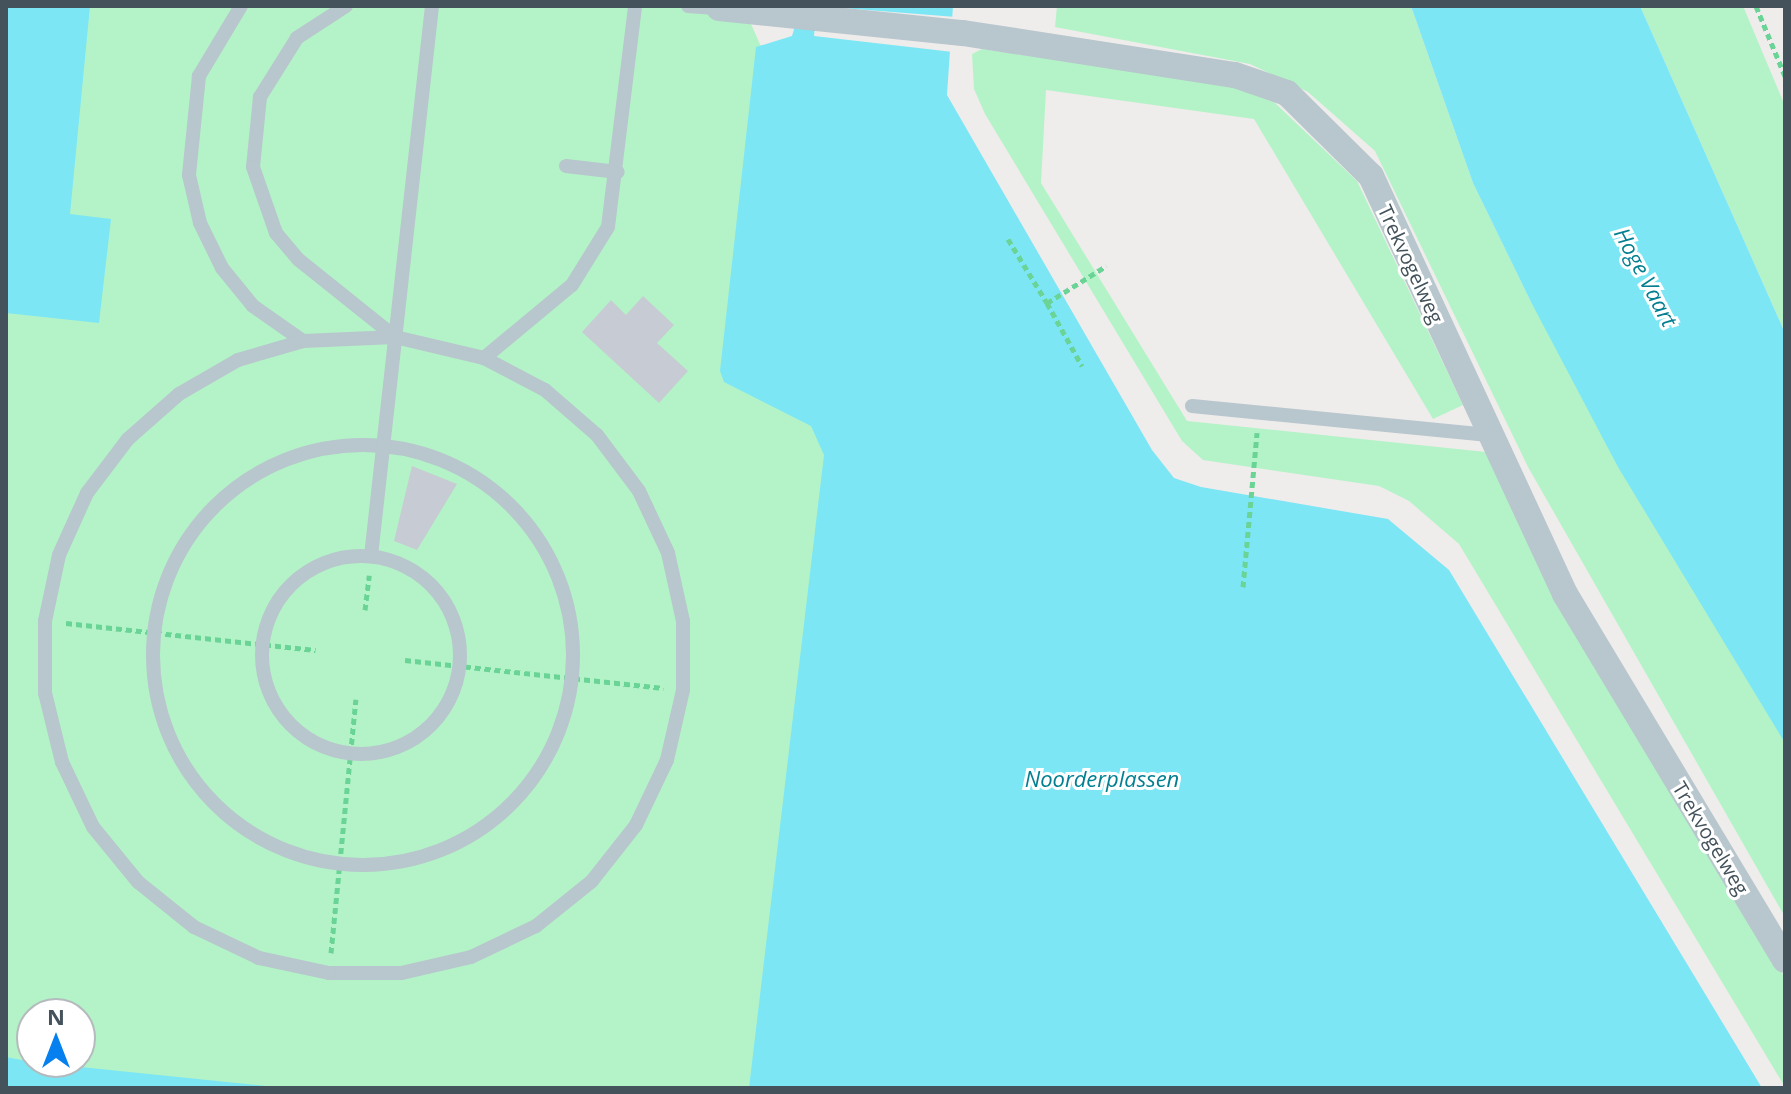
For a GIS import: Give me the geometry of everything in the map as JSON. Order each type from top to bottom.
[{"type":"street","name":"Trekvogelweg","points":[[719,8],[963,33],[1235,75],[1287,93],[1371,176],[1565,594],[1785,960]]},
{"type":"lane","points":[[241,6],[199,76],[189,175],[200,223],[222,268],[253,306],[303,341]]},
{"type":"lane","points":[[346,6],[297,38],[276,66],[258,109],[253,167],[271,222],[299,260],[395,337]]},
{"type":"lane","points":[[371,556],[432,6]]},
{"type":"lane","points":[[484,358],[595,257],[618,172],[635,6]]},
{"type":"lane","points":[[688,6],[719,8]]},
{"type":"lane","points":[[566,166],[618,172]]},
{"type":"lane","points":[[395,337],[484,358],[545,390],[597,435],[639,491],[668,553],[680,607],[683,690],[667,760],[642,812],[592,881],[536,926],[471,957],[401,973],[329,973],[259,958],[194,927],[138,882],[102,838],[62,762],[45,693],[45,621],[59,555],[87,493],[128,439],[179,394],[238,360],[303,341],[395,337]]},
{"type":"lane","points":[[1192,406],[1489,435]]},
{"type":"lane","points":[[383,446],[432,456],[511,506],[562,585],[573,678],[542,767],[488,823],[434,853],[341,864],[252,834],[185,768],[157,695],[153,633],[164,587],[213,507],[292,457],[383,446]]},
{"type":"lane","points":[[371,556],[430,584],[454,622],[459,665],[431,724],[394,748],[350,753],[308,739],[277,708],[262,644],[276,603],[307,571],[371,556]]},
{"type":"path","points":[[1756,6],[1785,76]]},
{"type":"path","points":[[1008,239],[1082,366]]},
{"type":"path","points":[[1047,303],[1106,266]]},
{"type":"path","points":[[1243,587],[1259,412]]},
{"type":"path","points":[[365,610],[371,556]]},
{"type":"path","points":[[45,621],[316,650]]},
{"type":"path","points":[[405,660],[683,690]]},
{"type":"path","points":[[329,973],[356,699]]},
{"type":"green space","points":[[79,6],[743,6],[763,51],[833,425],[763,1088],[176,1088],[91,1078],[96,1078],[96,998],[16,998],[16,1069],[6,1068],[6,245]]},
{"type":"green space","points":[[1057,6],[1411,6],[1473,183],[1531,302],[1785,743],[1785,917],[1528,467],[1375,151],[1308,92],[1250,64],[1055,27]]},
{"type":"green space","points":[[1640,6],[1743,6],[1785,106],[1785,333]]},
{"type":"green space","points":[[982,49],[1236,86],[1275,103],[1357,181],[1463,405],[1433,419],[1254,119],[1046,90],[1041,183],[1187,421],[1486,452],[1561,599],[1785,978],[1785,1087],[1459,544],[1409,501],[1379,486],[1203,460],[1182,441],[985,114],[974,89],[972,54]]},
{"type":"water","points":[[6,6],[90,6],[70,214],[111,219],[99,323],[6,313]]},
{"type":"water","name":"Noorderplassen","points":[[801,6],[953,6],[947,95],[1152,450],[1174,478],[1201,487],[1388,519],[1449,570],[1762,1088],[749,1088],[824,455],[811,426],[724,382],[720,371],[756,47],[792,36]]},
{"type":"water","name":"Hoge Vaart","points":[[1411,6],[1640,6],[1785,333],[1785,743],[1618,467],[1531,302],[1473,183]]},
{"type":"water","points":[[6,1057],[16,1059],[16,1078],[96,1078],[96,1069],[285,1088],[6,1088]]},
{"type":"pier","points":[[817,6],[956,17],[953,52],[814,36]]},
{"type":"building","points":[[643,296],[674,325],[657,343],[688,371],[659,403],[582,332],[611,300],[626,315]]},
{"type":"building","points":[[412,466],[457,484],[417,550],[394,541]]}]
